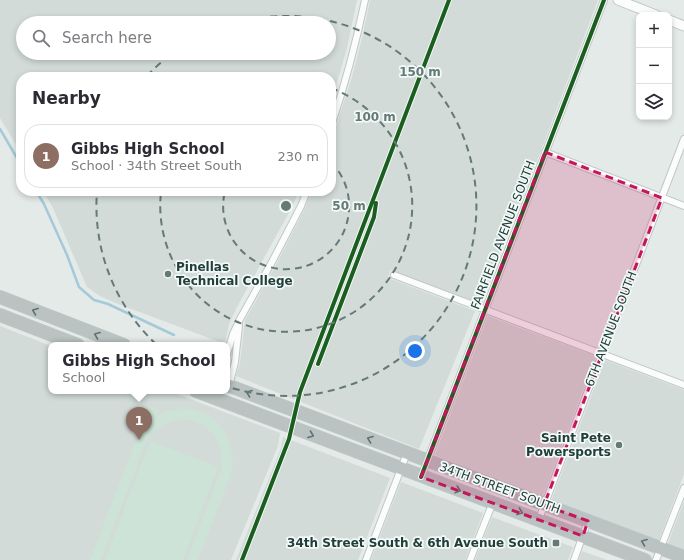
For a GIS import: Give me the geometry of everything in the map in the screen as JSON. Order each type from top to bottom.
[{"type":"highway","points":[[0,297],[116,342]]},
{"type":"highway","points":[[0,315],[70,342]]},
{"type":"highway","name":"34TH STREET SOUTH","points":[[230,387],[661,548],[681,558]]},
{"type":"highway","name":"34TH STREET SOUTH","points":[[204,394],[421,477],[539,519],[645,560]]},
{"type":"street","points":[[336,110],[349,69],[365,0]]},
{"type":"street","name":"FAIRFIELD AVENUE SOUTH","points":[[421,477],[604,0]]},
{"type":"street","points":[[618,0],[648,12]]},
{"type":"street","points":[[672,21],[684,26]]},
{"type":"street","name":"6TH AVENUE SOUTH","points":[[539,519],[684,139]]},
{"type":"street","points":[[545,152],[684,206]]},
{"type":"street","points":[[230,344],[240,319],[273,260],[305,196]]},
{"type":"street","points":[[394,275],[684,385]]},
{"type":"street","points":[[230,379],[235,362],[240,319]]},
{"type":"street","points":[[366,560],[407,453]]},
{"type":"street","points":[[656,560],[684,488]]},
{"type":"street","points":[[470,560],[492,502]]},
{"type":"street","points":[[574,560],[588,521]]},
{"type":"highlighted area","points":[[545,152],[662,198],[544,505],[588,521],[583,536],[421,477]]},
{"type":"shaded area","points":[[0,0],[357,0],[347,48],[336,86],[336,72],[16,72],[16,145],[0,118]]},
{"type":"shaded area","points":[[370,0],[598,0],[534,169],[478,303],[390,270],[388,278],[475,311],[419,449],[236,376],[240,363],[245,320],[277,263],[310,196],[336,196],[336,126],[352,77]]},
{"type":"shaded area","name":"Pinellas Technical College","points":[[46,196],[297,196],[236,309],[229,324],[225,342],[220,342],[118,304],[100,296],[87,287],[53,208]]},
{"type":"shaded area","points":[[488,316],[596,356],[542,498],[435,455]]},
{"type":"shaded area","points":[[0,326],[48,345],[48,394],[177,394],[280,433],[278,446],[231,560],[0,560]]},
{"type":"shaded area","points":[[605,360],[684,390],[684,474],[658,543],[551,501]]},
{"type":"shaded area","points":[[283,437],[390,478],[358,560],[236,560],[281,448]]},
{"type":"shaded area","points":[[401,482],[483,513],[465,560],[371,560]]},
{"type":"shaded area","points":[[684,501],[684,553],[667,546]]},
{"type":"shaded area","points":[[492,517],[573,547],[568,560],[475,560]]},
{"type":"shaded area","points":[[582,551],[607,560],[579,560]]},
{"type":"green space","points":[[149,406],[159,410],[157,416],[173,410],[188,409],[202,412],[214,419],[223,430],[230,443],[232,458],[231,475],[198,560],[187,560],[221,470],[221,453],[216,439],[207,429],[196,422],[183,419],[169,422],[157,429],[146,442],[101,560],[90,560]]},
{"type":"green space","points":[[150,441],[218,467],[183,560],[105,560]]},
{"type":"waterway","points":[[0,129],[16,156]]},
{"type":"waterway","points":[[39,196],[67,255],[79,287],[94,300],[108,304],[174,335]]},
{"type":"cycle path","points":[[242,560],[289,439],[300,392],[449,0]]},
{"type":"cycle path","points":[[421,477],[604,0]]},
{"type":"cycle path","points":[[318,364],[374,217],[376,203]]},
{"type":"place","name":"Pinellas Technical College","points":[[168,274]]},
{"type":"place","name":"Gibbs High School","points":[[139,440]]},
{"type":"place","name":"Saint Pete Powersports","points":[[619,445]]},
{"type":"place","name":"34th Street South & 6th Avenue South","points":[[556,543]]}]
